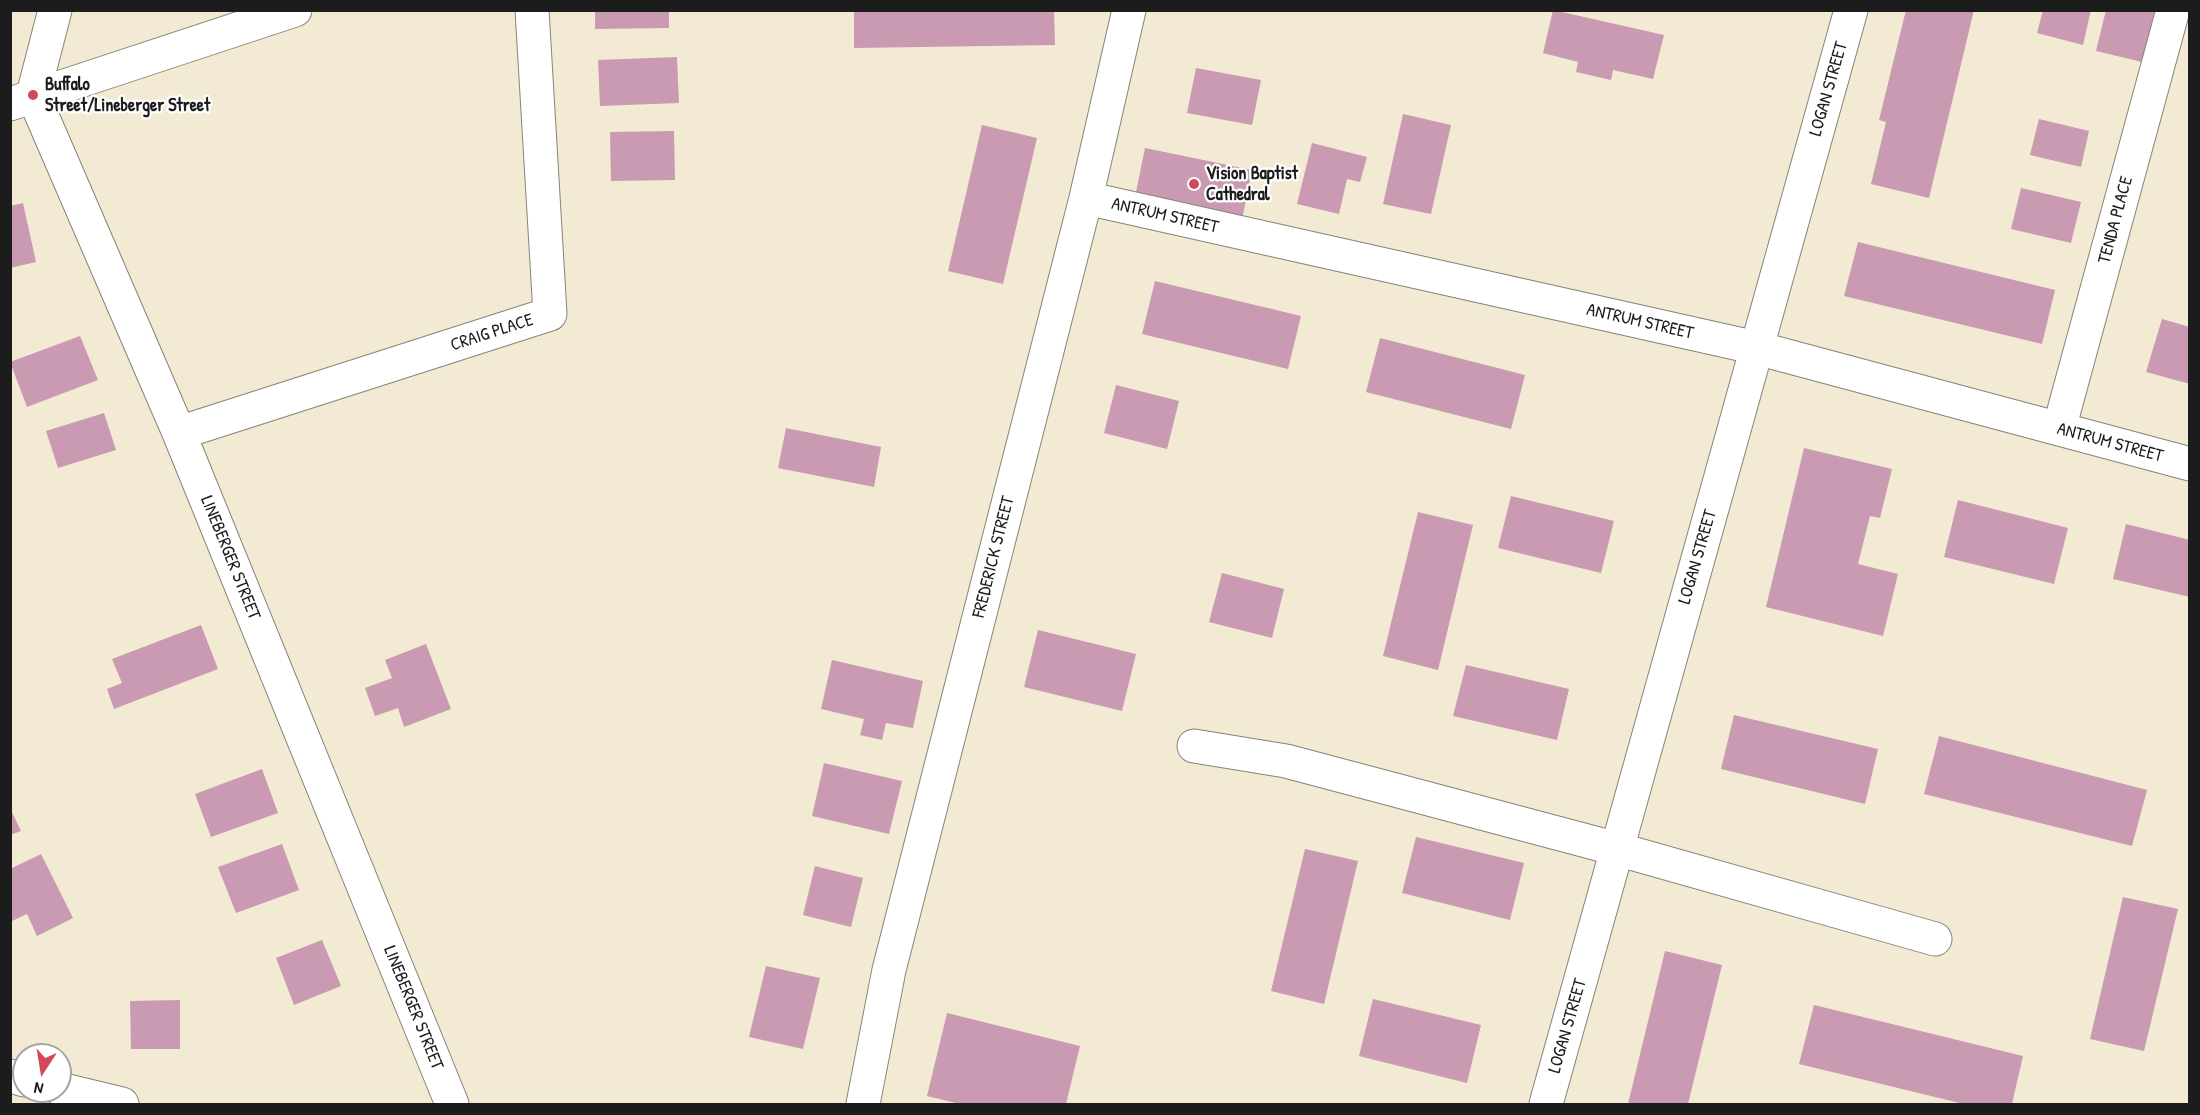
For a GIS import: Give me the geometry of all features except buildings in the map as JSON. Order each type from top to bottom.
[{"type":"street","points":[[22,100],[55,10]]},
{"type":"street","points":[[22,100],[295,10]]},
{"type":"street","name":"CRAIG PLACE","points":[[179,433],[550,314],[532,10]]},
{"type":"street","name":"FREDERICK STREET","points":[[863,1104],[889,970],[1086,198],[1129,10]]},
{"type":"street","name":"LOGAN STREET","points":[[1546,1104],[1851,10]]},
{"type":"street","name":"TENDA PLACE","points":[[2059,429],[2173,10]]},
{"type":"street","name":"LINEBERGER STREET","points":[[22,100],[179,433],[452,1104]]},
{"type":"street","name":"ANTRUM STREET","points":[[1086,198],[1757,348],[2190,464]]},
{"type":"street","points":[[1194,746],[1286,760],[1617,849],[1935,939]]},
{"type":"street","points":[[72,1092],[122,1104]]},
{"type":"place","name":"Buffalo Street/Lineberger Street","points":[[33,95]]},
{"type":"place","name":"Vision Baptist Cathedral","points":[[1194,184]]}]
